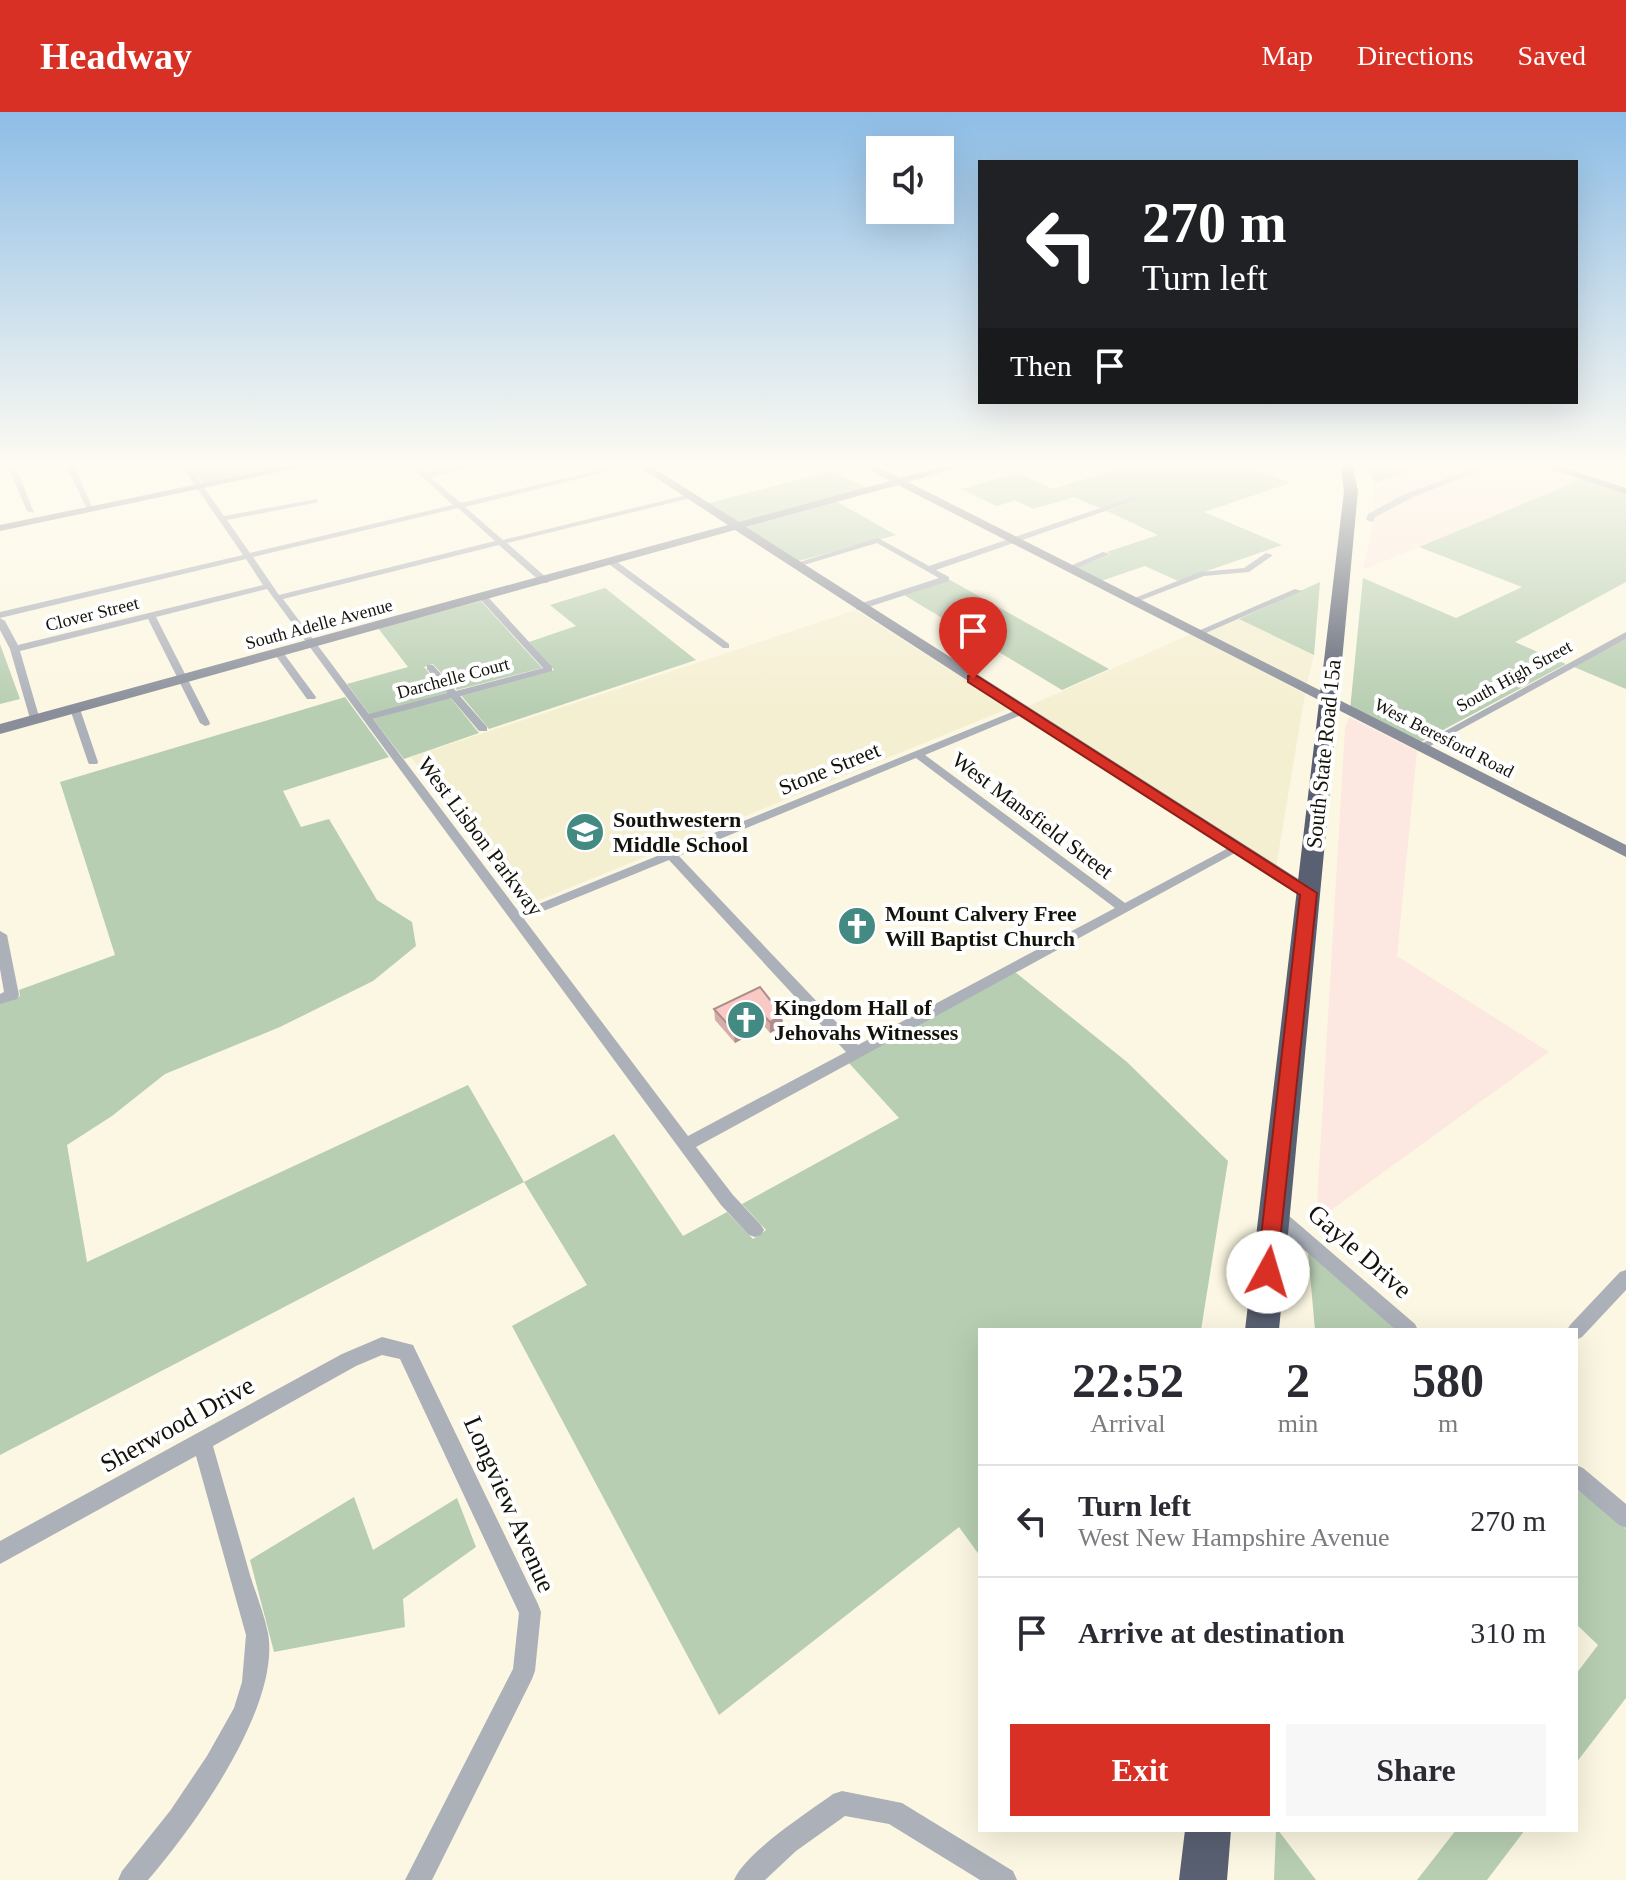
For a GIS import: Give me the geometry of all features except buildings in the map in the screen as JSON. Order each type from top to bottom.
[{"type":"highway","name":"South State Road 15a","points":[[1262,1328],[1345,545]]},
{"type":"highway","points":[[1203,1880],[1208,1832]]},
{"type":"street","name":"West Lisbon Parkway","points":[[239,545],[727,1200],[755,1230]]},
{"type":"street","points":[[0,615],[296,545]]},
{"type":"street","points":[[277,598],[495,545]]},
{"type":"street","points":[[503,545],[545,581]]},
{"type":"street","name":"South Adelle Avenue","points":[[0,729],[679,545]]},
{"type":"street","points":[[763,545],[1308,893]]},
{"type":"street","points":[[794,565],[863,545]]},
{"type":"street","points":[[859,607],[946,579],[886,545]]},
{"type":"street","points":[[929,569],[1002,545]]},
{"type":"street","name":"West Beresford Road","points":[[1019,545],[1626,852]]},
{"type":"street","points":[[1067,569],[1106,554]]},
{"type":"street","points":[[1131,601],[1203,574],[1246,570],[1269,555]]},
{"type":"street","points":[[613,563],[726,646]]},
{"type":"street","name":"Clover Street","points":[[15,649],[269,586]]},
{"type":"street","points":[[1196,634],[1298,591]]},
{"type":"street","name":"Darchelle Court","points":[[367,718],[549,669],[484,598]]},
{"type":"street","points":[[151,616],[205,723]]},
{"type":"street","points":[[0,621],[15,649],[35,720]]},
{"type":"street","name":"South High Street","points":[[1419,748],[1626,635]]},
{"type":"street","points":[[279,653],[311,697]]},
{"type":"street","points":[[430,667],[483,729]]},
{"type":"street","points":[[75,709],[93,762]]},
{"type":"street","name":"Stone Street","points":[[518,917],[1022,711]]},
{"type":"street","name":"West Mansfield Street","points":[[917,754],[1125,909]]},
{"type":"street","points":[[687,1144],[1238,848]]},
{"type":"street","points":[[670,854],[855,1052]]},
{"type":"street","points":[[0,935],[6,997]]},
{"type":"street","name":"Gayle Drive","points":[[1274,1214],[1407,1328]]},
{"type":"street","points":[[1578,1329],[1626,1278]]},
{"type":"street","name":"Sherwood Drive","points":[[0,1553],[201,1440],[349,1360],[382,1346]]},
{"type":"street","name":"Longview Avenue","points":[[382,1346],[406,1351],[530,1612],[524,1671],[418,1880]]},
{"type":"street","points":[[131,1880],[221,1754],[249,1700],[257,1663],[257,1635],[201,1440]]},
{"type":"street","points":[[1578,1477],[1626,1518]]},
{"type":"street","points":[[747,1880],[787,1842],[842,1803],[893,1812],[990,1877]]},
{"type":"shaded area","points":[[1368,545],[1425,545],[1363,570]]},
{"type":"shaded area","name":"Southwestern Middle School","points":[[856,610],[1010,708],[520,908],[411,757]]},
{"type":"shaded area","points":[[1239,619],[1314,655],[1306,688],[1203,634]]},
{"type":"shaded area","points":[[1191,634],[1305,694],[1276,868],[1024,708]]},
{"type":"shaded area","points":[[1349,717],[1417,751],[1397,956],[1549,1052],[1316,1221],[1345,728]]},
{"type":"green space","points":[[768,545],[860,545],[795,562]]},
{"type":"green space","points":[[1129,545],[1282,545],[1178,581],[1145,566],[1098,582],[1073,569],[1111,554],[1107,552]]},
{"type":"green space","points":[[1425,545],[1626,545],[1626,582],[1515,642],[1566,664],[1417,744],[1350,710],[1363,578],[1456,618],[1522,587],[1419,547]]},
{"type":"green space","points":[[950,580],[1109,669],[1062,690],[904,595]]},
{"type":"green space","points":[[1320,582],[1314,655],[1239,619]]},
{"type":"green space","points":[[605,588],[696,660],[489,729],[460,694],[554,670],[529,642],[576,626],[550,605]]},
{"type":"green space","points":[[481,601],[542,668],[457,690],[433,664],[424,667],[447,693],[370,715],[347,684],[408,667],[378,628]]},
{"type":"green space","points":[[1626,639],[1626,689],[1574,667]]},
{"type":"green space","points":[[0,644],[20,699],[0,704]]},
{"type":"green space","points":[[345,697],[389,757],[283,791],[301,827],[329,819],[377,900],[412,922],[416,946],[373,981],[280,1027],[165,1074],[112,1116],[67,1145],[87,1262],[468,1085],[524,1182],[0,1455],[0,1003],[20,996],[19,990],[115,955],[60,782]]},
{"type":"green space","points":[[450,697],[479,733],[404,759],[373,719]]},
{"type":"green space","points":[[1015,972],[1127,1062],[1228,1161],[1201,1328],[978,1328],[978,1553],[959,1527],[719,1715],[512,1326],[587,1285],[524,1182],[614,1134],[683,1236],[727,1212],[753,1239],[766,1230],[742,1204],[899,1118],[848,1062]]},
{"type":"green space","points":[[1308,1252],[1395,1328],[1315,1328]]},
{"type":"green space","points":[[1578,1488],[1626,1529],[1626,1698],[1578,1760],[1578,1671],[1598,1645],[1578,1626]]},
{"type":"green space","points":[[354,1497],[373,1550],[457,1498],[476,1547],[403,1599],[405,1627],[274,1652],[250,1560]]},
{"type":"green space","points":[[1276,1832],[1280,1832],[1316,1880],[1274,1880]]},
{"type":"green space","points":[[1454,1832],[1523,1832],[1487,1880],[1417,1880]]},
{"type":"place","name":"Southwestern Middle School","points":[[585,832]]},
{"type":"place","name":"Mount Calvery Free Will Baptist Church","points":[[857,926]]},
{"type":"place","name":"Kingdom Hall of Jehovahs Witnesses","points":[[746,1020]]},
{"type":"route","points":[[973,679],[1308,893],[1268,1272]]}]
